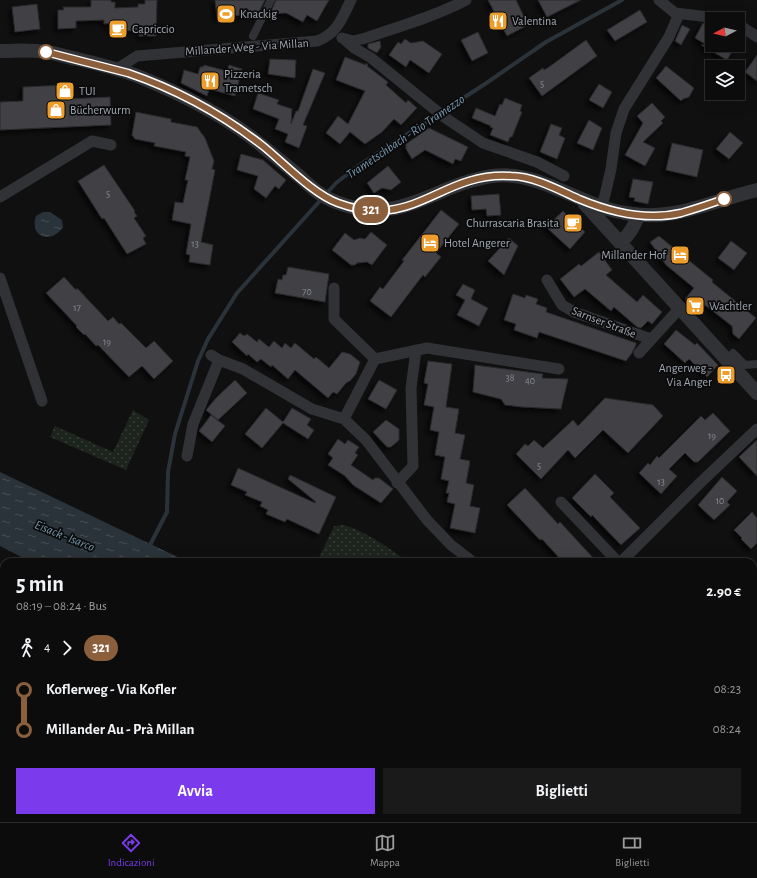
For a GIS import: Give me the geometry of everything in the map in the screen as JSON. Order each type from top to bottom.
[{"type":"street","points":[[253,36],[271,0]]},
{"type":"street","points":[[351,0],[338,26],[332,33],[346,40],[353,41],[422,20],[448,10],[466,0]]},
{"type":"street","points":[[659,0],[669,10],[679,14],[705,17]]},
{"type":"street","points":[[601,208],[606,195],[612,169],[616,133],[624,109],[669,37],[679,14]]},
{"type":"street","points":[[745,29],[757,37]]},
{"type":"street","name":"Millander Weg - Via Millan","points":[[117,69],[137,56],[297,44],[318,41],[327,38],[332,33]]},
{"type":"street","points":[[346,40],[354,48],[370,57],[431,108],[483,143],[537,162],[564,176]]},
{"type":"street","points":[[0,51],[27,50],[45,52],[117,69],[140,77],[215,113],[236,126],[264,147],[324,196],[352,208],[390,210],[413,204],[469,181],[494,176],[513,176],[550,186],[601,208],[638,215],[667,215],[680,213],[757,190]]},
{"type":"street","points":[[0,197],[92,141],[111,145]]},
{"type":"street","points":[[581,200],[757,393]]},
{"type":"street","points":[[620,243],[625,239],[635,224],[638,215]]},
{"type":"street","points":[[0,278],[42,401]]},
{"type":"street","name":"Sarnser Straße","points":[[547,280],[562,305],[574,312],[651,339]]},
{"type":"street","points":[[334,288],[334,319],[375,359]]},
{"type":"street","name":"Sarnser Straße","points":[[639,354],[679,308]]},
{"type":"street","points":[[375,359],[427,348],[559,369]]},
{"type":"street","points":[[397,483],[413,466],[411,388],[416,350]]},
{"type":"street","points":[[733,352],[745,365],[757,364]]},
{"type":"street","points":[[187,456],[193,424],[215,358],[243,370],[312,409],[344,419],[366,440],[397,483],[427,520],[451,545],[468,558]]},
{"type":"street","points":[[344,419],[375,359]]},
{"type":"street","points":[[625,558],[701,482],[757,429]]},
{"type":"street","points":[[561,502],[614,558]]},
{"type":"shaded area","points":[[133,410],[149,420],[126,470],[50,437],[55,426],[113,452]]},
{"type":"shaded area","points":[[344,525],[351,527],[368,535],[402,558],[319,558],[334,526]]},
{"type":"water","points":[[43,212],[50,212],[62,220],[63,227],[53,236],[42,236],[36,229],[36,216]]},
{"type":"water","name":"Eisack - Isarco","points":[[0,472],[180,558],[23,558],[0,546]]},
{"type":"building","points":[[91,0],[111,0],[111,2],[115,2],[115,8],[138,7],[138,4],[145,4],[145,0],[157,0],[156,36],[139,36],[139,30],[112,32],[111,23],[104,24],[104,20],[76,21],[76,28],[58,29],[58,10],[64,10],[63,7],[91,7]]},
{"type":"building","points":[[215,0],[265,0],[258,14],[217,17]]},
{"type":"building","points":[[276,0],[329,0],[317,21],[307,15],[303,22],[286,13],[270,14]]},
{"type":"building","points":[[488,0],[516,0],[528,25],[507,36]]},
{"type":"building","points":[[538,0],[581,0],[547,17]]},
{"type":"building","points":[[37,4],[40,29],[15,32],[12,7]]},
{"type":"building","points":[[640,10],[647,22],[615,41],[607,30]]},
{"type":"building","points":[[703,23],[705,24],[705,44],[695,38]]},
{"type":"building","points":[[682,25],[690,29],[681,45],[675,41]]},
{"type":"building","points":[[478,32],[488,53],[472,61],[461,40]]},
{"type":"building","points":[[405,39],[411,43],[423,41],[442,54],[429,73],[410,60],[406,67],[389,55],[398,42],[401,44]]},
{"type":"building","points":[[586,40],[597,56],[542,96],[529,78],[543,68],[544,70],[549,67]]},
{"type":"building","points":[[380,41],[381,47],[377,53],[368,48],[368,44]]},
{"type":"building","points":[[713,52],[732,52],[727,60]]},
{"type":"building","points":[[757,55],[757,81],[745,72]]},
{"type":"building","points":[[345,57],[366,65],[366,63],[368,65],[367,66],[388,82],[386,85],[406,103],[408,100],[417,108],[401,125],[394,119],[382,132],[365,144],[350,132],[340,144],[326,133],[338,116],[348,124],[365,91],[336,80]]},
{"type":"building","points":[[270,59],[296,60],[295,78],[268,74]]},
{"type":"building","name":"Pizzeria Trametsch","points":[[204,65],[227,71],[229,65],[242,69],[235,96],[209,89],[207,96],[181,83],[184,70],[198,74],[200,67],[203,67]]},
{"type":"building","points":[[666,66],[694,88],[689,97],[681,101],[656,78]]},
{"type":"building","points":[[313,69],[325,73],[303,125],[307,126],[299,148],[285,142],[288,134],[275,129],[279,119],[253,109],[258,93],[279,100],[277,104],[292,109],[291,124],[296,111],[298,111]]},
{"type":"building","points":[[599,84],[612,92],[603,108],[589,100]]},
{"type":"building","points":[[67,85],[68,99],[110,97],[111,125],[0,130],[0,102],[23,101],[23,87]]},
{"type":"building","points":[[505,98],[522,105],[520,111],[522,112],[512,137],[510,137],[508,142],[490,135],[493,128],[490,127],[491,126],[472,118],[476,108],[495,116],[500,104],[502,105]]},
{"type":"building","points":[[652,103],[665,117],[661,121],[663,123],[643,142],[655,148],[645,166],[625,155],[643,123],[637,116]]},
{"type":"building","points":[[136,112],[171,119],[171,122],[197,127],[205,138],[214,161],[212,169],[215,170],[201,242],[213,245],[210,265],[189,262],[190,255],[186,254],[191,224],[172,220],[175,202],[183,203],[188,180],[185,180],[190,157],[185,156],[186,152],[154,146],[155,143],[135,139],[132,135]]},
{"type":"building","points":[[589,120],[602,128],[593,150],[577,143]]},
{"type":"building","points":[[551,124],[562,128],[559,135],[565,138],[557,159],[540,152]]},
{"type":"building","points":[[429,128],[468,147],[461,161],[455,159],[453,164],[425,150],[412,159],[406,149],[406,144]]},
{"type":"building","points":[[730,132],[743,143],[729,159],[716,149]]},
{"type":"building","points":[[672,143],[703,150],[697,177],[666,170]]},
{"type":"building","points":[[241,154],[263,160],[286,180],[279,189],[275,186],[266,198],[254,189],[258,176],[237,170]]},
{"type":"building","points":[[104,165],[135,211],[134,212],[137,216],[134,218],[146,236],[143,238],[146,244],[127,254],[104,218],[102,219],[78,181]]},
{"type":"building","points":[[388,166],[401,182],[391,190],[382,188],[374,193],[367,183]]},
{"type":"building","points":[[633,179],[653,182],[648,204],[634,201],[635,198],[629,197]]},
{"type":"building","points":[[499,194],[501,215],[487,216],[486,209],[472,210],[471,196]]},
{"type":"building","points":[[441,210],[459,224],[436,253],[441,257],[425,277],[423,275],[391,317],[370,301],[380,287],[383,289],[404,261],[402,260]]},
{"type":"building","points":[[563,211],[585,232],[570,249],[546,227]]},
{"type":"building","points":[[371,232],[387,245],[372,265],[367,262],[351,265],[332,250],[345,233],[354,240],[360,238],[365,239]]},
{"type":"building","points":[[659,236],[713,280],[712,282],[756,318],[739,339],[733,334],[732,326],[705,305],[699,314],[685,299],[694,288],[666,265],[650,242]]},
{"type":"building","points":[[509,238],[518,246],[504,275],[488,261]]},
{"type":"building","points":[[731,241],[747,253],[734,270],[718,258]]},
{"type":"building","points":[[599,252],[612,270],[606,275],[637,302],[643,295],[662,312],[652,324],[648,321],[641,328],[637,327],[614,307],[611,311],[585,289],[574,297],[560,279],[579,264],[581,266]]},
{"type":"building","points":[[288,267],[329,274],[325,302],[275,293],[278,279],[282,280],[283,275],[286,275]]},
{"type":"building","points":[[64,277],[76,290],[77,288],[108,321],[113,317],[146,348],[154,341],[173,361],[154,379],[142,366],[129,377],[98,345],[96,346],[76,327],[77,326],[46,293]]},
{"type":"building","points":[[463,284],[475,290],[471,299],[488,308],[479,326],[457,315],[465,300],[456,295]]},
{"type":"building","points":[[513,294],[525,298],[526,295],[538,299],[536,304],[547,308],[546,312],[636,343],[636,345],[626,361],[539,332],[537,338],[514,330],[516,324],[504,320]]},
{"type":"building","points":[[676,330],[695,345],[697,343],[718,365],[707,377],[689,359],[685,363],[664,344]]},
{"type":"building","points":[[240,333],[244,336],[247,334],[257,342],[259,339],[269,347],[274,341],[282,348],[285,343],[291,348],[295,343],[314,359],[316,357],[329,368],[342,352],[350,354],[360,362],[356,374],[350,381],[346,383],[337,394],[333,392],[328,398],[295,370],[288,379],[272,365],[271,367],[261,359],[257,362],[248,354],[247,356],[232,342]]},
{"type":"building","points":[[428,361],[452,364],[446,407],[459,409],[455,433],[465,435],[460,459],[470,461],[466,483],[474,485],[470,506],[480,508],[475,533],[450,528],[455,504],[447,502],[449,493],[446,493],[449,481],[441,479],[445,457],[435,455],[439,432],[430,430],[434,407],[424,405],[428,384],[424,383]]},
{"type":"building","points":[[475,365],[543,374],[542,378],[568,379],[561,409],[505,405],[501,399],[473,392]]},
{"type":"building","points":[[235,380],[247,393],[218,420],[206,410]]},
{"type":"building","points":[[379,380],[397,390],[386,409],[368,399]]},
{"type":"building","points":[[605,398],[653,405],[663,416],[628,453],[603,430],[575,458],[568,450],[541,479],[516,454],[525,444],[528,446],[534,440],[543,448],[573,420],[578,426]]},
{"type":"building","points":[[266,408],[283,422],[292,408],[311,419],[307,425],[314,430],[308,439],[283,423],[262,448],[245,434]]},
{"type":"building","points":[[713,413],[730,431],[698,462],[694,462],[685,453],[669,469],[677,476],[661,494],[639,473],[648,463],[650,465],[657,456],[659,458],[701,416],[705,420]]},
{"type":"building","points":[[211,415],[225,426],[212,442],[199,431]]},
{"type":"building","points":[[386,420],[399,429],[399,440],[391,447],[387,447],[373,432]]},
{"type":"building","points":[[338,439],[345,444],[348,440],[359,447],[355,453],[358,455],[351,465],[373,480],[375,478],[379,478],[393,489],[381,503],[353,485],[345,476],[328,465],[333,458],[328,454]]},
{"type":"building","points":[[757,440],[757,476],[739,457]]},
{"type":"building","points":[[238,468],[315,503],[316,502],[288,479],[290,475],[336,497],[319,534],[287,519],[285,522],[266,514],[268,510],[260,506],[262,502],[245,495],[247,492],[231,485]]},
{"type":"building","points":[[595,474],[614,493],[610,497],[640,528],[621,545],[592,515],[591,517],[572,498]]},
{"type":"building","points":[[722,477],[737,491],[727,502],[730,505],[714,520],[698,505]]},
{"type":"building","points":[[525,488],[558,524],[560,522],[593,558],[559,558],[507,505]]},
{"type":"building","points":[[752,512],[757,518],[757,543],[751,549],[734,530]]},
{"type":"waterway","name":"Trametschbach - Rio Tramezzo","points":[[149,547],[167,512],[168,472],[175,434],[198,361],[208,339],[237,293],[336,183],[358,166],[485,84],[546,42],[622,0]]},
{"type":"bus line","name":"321","points":[[46,52],[117,69],[140,77],[194,102],[236,126],[264,147],[319,193],[330,200],[352,208],[390,210],[413,204],[469,181],[494,176],[513,176],[531,180],[550,186],[601,208],[638,215],[655,216],[680,213],[724,199]]},
{"type":"place","name":"Knackig","points":[[226,14]]},
{"type":"place","name":"Valentina","points":[[498,21]]},
{"type":"place","name":"Capriccio","points":[[118,29]]},
{"type":"place","name":"Pizzeria Trametsch","points":[[210,81]]},
{"type":"place","name":"TUI","points":[[65,91]]},
{"type":"place","name":"Bücherwurm","points":[[56,110]]},
{"type":"place","name":"Churrascaria Brasita","points":[[573,223]]},
{"type":"place","name":"Hotel Angerer","points":[[430,243]]},
{"type":"place","name":"Millander Hof","points":[[680,255]]},
{"type":"place","name":"Wachtler","points":[[695,306]]},
{"type":"place","name":"Angerweg - Via Anger","points":[[726,375]]}]
